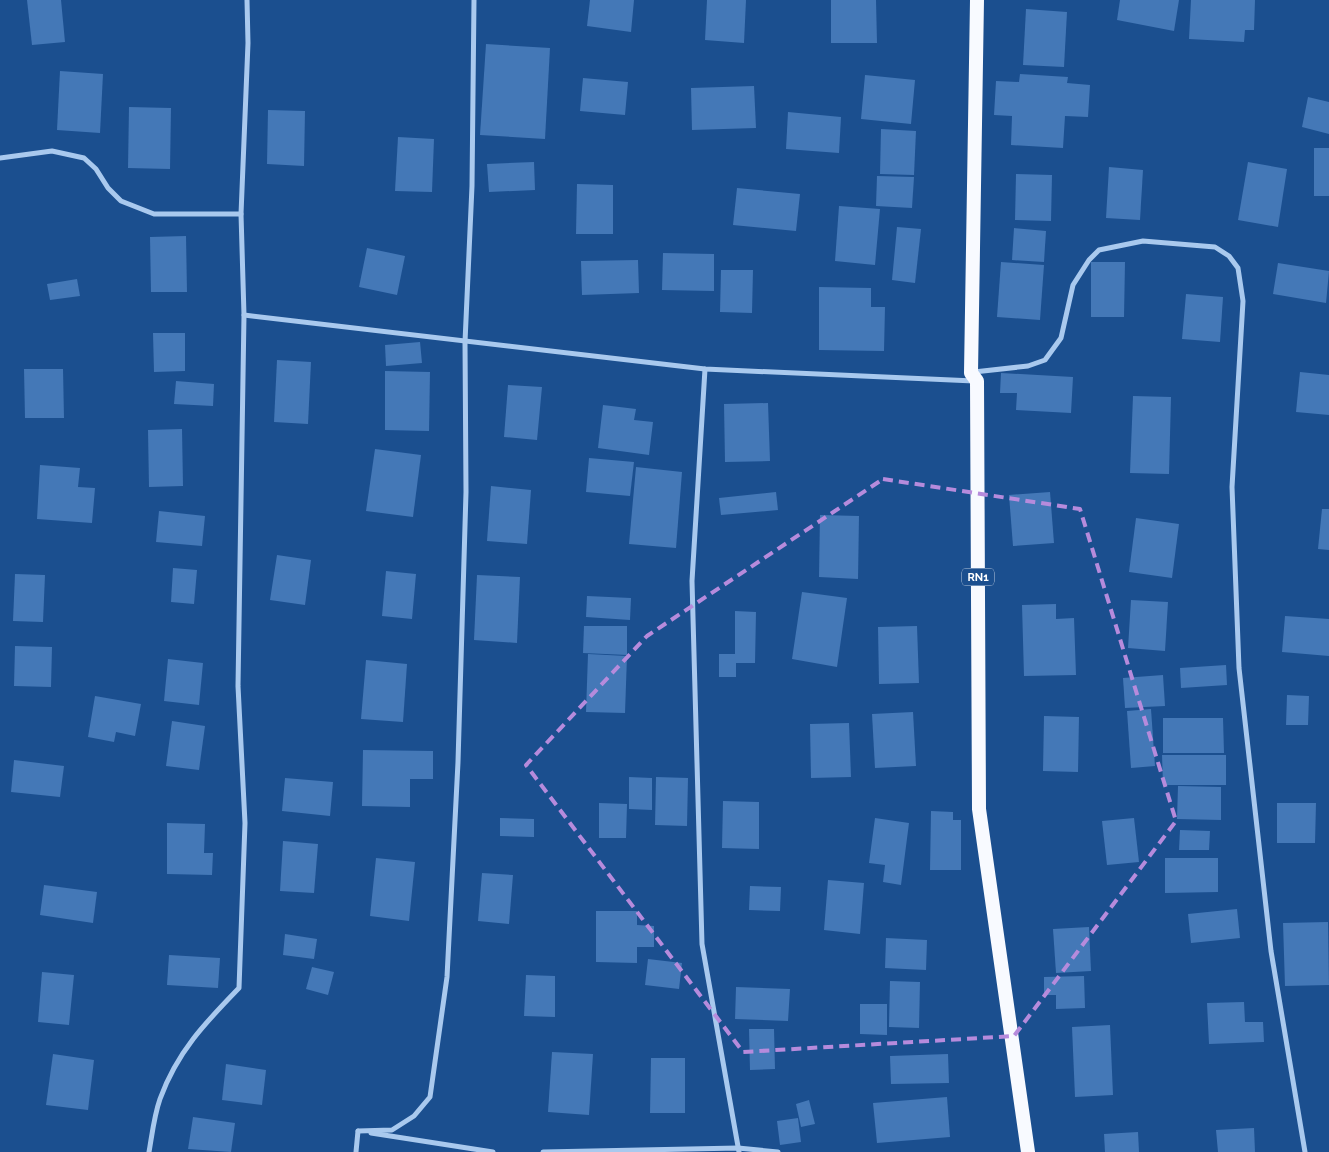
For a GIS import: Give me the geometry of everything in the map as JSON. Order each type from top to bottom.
[{"type":"highway","name":"RN1","points":[[977,0],[974,377],[979,809],[1028,1152]]},
{"type":"street","points":[[149,1152],[160,1101],[180,1056],[204,1024],[239,988],[245,824],[238,686],[244,315],[241,214],[248,43],[247,0]]},
{"type":"street","points":[[358,1131],[392,1130],[414,1116],[430,1097],[446,978],[458,762],[466,512],[465,342],[472,186],[474,0]]},
{"type":"street","points":[[0,158],[52,151],[84,158],[96,169],[108,188],[121,201],[154,214],[241,214]]},
{"type":"street","points":[[244,315],[706,369],[974,377],[1028,366],[1045,360],[1061,338],[1073,285],[1089,260],[1099,250],[1143,241],[1215,247],[1229,256],[1238,268],[1243,301],[1232,487],[1239,668],[1271,951],[1305,1152]]},
{"type":"street","points":[[706,369],[692,581],[702,944],[739,1150]]},
{"type":"street","points":[[356,1152],[358,1131]]},
{"type":"street","points":[[358,1131],[493,1152]]},
{"type":"street","points":[[542,1152],[739,1150],[778,1152]]},
{"type":"highlighted area","points":[[883,479],[1080,509],[1176,821],[1014,1036],[743,1052],[526,765],[647,636]]},
{"type":"building","points":[[27,0],[61,0],[65,42],[32,45]]},
{"type":"building","points":[[590,0],[634,0],[631,32],[587,26]]},
{"type":"building","points":[[707,0],[746,0],[744,43],[705,40]]},
{"type":"building","points":[[831,0],[876,0],[877,43],[831,43]]},
{"type":"building","points":[[1120,0],[1179,0],[1174,31],[1117,20]]},
{"type":"building","points":[[1191,0],[1255,0],[1254,30],[1245,30],[1244,42],[1189,39]]},
{"type":"building","points":[[1026,9],[1067,12],[1064,67],[1023,65]]},
{"type":"building","points":[[486,44],[550,48],[545,139],[480,135]]},
{"type":"building","points":[[60,71],[103,74],[100,133],[57,130]]},
{"type":"building","points":[[1020,74],[1068,77],[1067,83],[1090,85],[1088,117],[1065,116],[1063,148],[1011,145],[1012,116],[994,115],[996,81],[1019,82]]},
{"type":"building","points":[[865,75],[915,80],[911,124],[861,119]]},
{"type":"building","points":[[583,78],[628,82],[625,115],[580,111]]},
{"type":"building","points":[[754,86],[756,128],[692,130],[691,88]]},
{"type":"building","points":[[1308,97],[1329,102],[1329,134],[1302,127]]},
{"type":"building","points":[[129,107],[171,108],[170,169],[128,168]]},
{"type":"building","points":[[268,110],[305,111],[304,166],[267,164]]},
{"type":"building","points":[[788,112],[841,117],[839,153],[786,149]]},
{"type":"building","points":[[881,129],[916,131],[914,175],[880,174]]},
{"type":"building","points":[[398,137],[434,139],[432,192],[395,191]]},
{"type":"building","points":[[1314,148],[1329,148],[1329,196],[1314,196]]},
{"type":"building","points":[[534,162],[535,190],[489,192],[487,164]]},
{"type":"building","points":[[1248,162],[1287,169],[1278,227],[1238,220]]},
{"type":"building","points":[[1109,167],[1143,170],[1140,220],[1106,218]]},
{"type":"building","points":[[1016,174],[1052,175],[1051,221],[1015,220]]},
{"type":"building","points":[[877,176],[914,177],[912,208],[876,206]]},
{"type":"building","points":[[577,184],[613,185],[613,234],[576,234]]},
{"type":"building","points":[[737,188],[800,194],[796,231],[733,225]]},
{"type":"building","points":[[839,206],[880,209],[875,265],[835,261]]},
{"type":"building","points":[[897,227],[921,229],[915,283],[892,280]]},
{"type":"building","points":[[1014,228],[1046,231],[1044,262],[1012,260]]},
{"type":"building","points":[[186,236],[187,292],[151,292],[150,237]]},
{"type":"building","points":[[367,248],[405,256],[397,295],[359,287]]},
{"type":"building","points":[[663,253],[714,254],[714,291],[662,290]]},
{"type":"building","points":[[638,260],[639,293],[582,295],[581,261]]},
{"type":"building","points":[[1001,262],[1044,265],[1040,320],[997,317]]},
{"type":"building","points":[[1091,262],[1125,262],[1124,317],[1091,317]]},
{"type":"building","points":[[1278,263],[1329,271],[1326,303],[1273,294]]},
{"type":"building","points":[[721,270],[753,270],[752,313],[720,312]]},
{"type":"building","points":[[77,279],[80,296],[50,300],[47,284]]},
{"type":"building","points":[[819,287],[871,288],[871,307],[885,307],[884,351],[819,350]]},
{"type":"building","points":[[1186,294],[1223,297],[1220,342],[1182,339]]},
{"type":"building","points":[[153,333],[185,333],[185,371],[154,372]]},
{"type":"building","points":[[420,342],[422,363],[386,366],[385,345]]},
{"type":"building","points":[[277,360],[311,362],[308,424],[274,422]]},
{"type":"building","points":[[24,369],[63,369],[64,418],[25,418]]},
{"type":"building","points":[[385,371],[430,372],[429,431],[385,430]]},
{"type":"building","points":[[1300,372],[1329,375],[1329,415],[1296,412]]},
{"type":"building","points":[[1001,373],[1073,377],[1071,413],[1016,410],[1017,393],[1000,393]]},
{"type":"building","points":[[176,381],[214,384],[213,406],[174,404]]},
{"type":"building","points":[[508,385],[542,387],[537,440],[504,437]]},
{"type":"building","points":[[1133,396],[1171,397],[1169,474],[1130,473]]},
{"type":"building","points":[[768,403],[770,461],[725,462],[724,404]]},
{"type":"building","points":[[603,405],[636,409],[634,420],[653,422],[649,455],[598,448]]},
{"type":"building","points":[[182,429],[183,486],[149,487],[148,430]]},
{"type":"building","points":[[375,449],[421,455],[413,517],[366,511]]},
{"type":"building","points":[[589,458],[634,462],[630,496],[586,492]]},
{"type":"building","points":[[40,465],[80,468],[78,487],[95,488],[92,523],[37,519]]},
{"type":"building","points":[[636,467],[682,472],[676,548],[629,544]]},
{"type":"building","points":[[491,486],[531,490],[527,544],[487,541]]},
{"type":"building","points":[[776,492],[778,510],[721,515],[719,498]]},
{"type":"building","points":[[1050,492],[1054,543],[1013,546],[1009,495]]},
{"type":"building","points":[[1322,509],[1329,509],[1329,550],[1318,549]]},
{"type":"building","points":[[159,511],[205,516],[202,546],[156,542]]},
{"type":"building","points":[[820,515],[859,516],[858,579],[819,577]]},
{"type":"building","points":[[1136,518],[1179,524],[1172,578],[1129,572]]},
{"type":"building","points":[[277,555],[311,560],[305,605],[270,600]]},
{"type":"building","points":[[173,568],[197,570],[194,604],[171,602]]},
{"type":"building","points":[[386,571],[416,574],[412,619],[382,616]]},
{"type":"building","points":[[15,574],[45,575],[43,622],[13,621]]},
{"type":"building","points":[[477,575],[520,577],[517,643],[474,640]]},
{"type":"building","points":[[802,592],[847,598],[837,667],[792,659]]},
{"type":"building","points":[[587,596],[631,598],[630,620],[586,617]]},
{"type":"building","points":[[1131,600],[1168,602],[1165,651],[1128,648]]},
{"type":"building","points":[[1056,604],[1056,619],[1074,618],[1076,675],[1024,676],[1022,605]]},
{"type":"building","points":[[735,611],[756,612],[755,663],[736,663],[736,677],[719,677],[719,654],[735,654]]},
{"type":"building","points":[[1285,616],[1329,619],[1329,656],[1282,652]]},
{"type":"building","points":[[584,626],[627,626],[627,655],[583,653]]},
{"type":"building","points":[[917,626],[919,683],[879,684],[878,627]]},
{"type":"building","points":[[15,646],[52,647],[51,687],[14,686]]},
{"type":"building","points":[[588,654],[627,656],[625,713],[586,712]]},
{"type":"building","points":[[168,659],[203,663],[199,705],[164,701]]},
{"type":"building","points":[[366,660],[407,664],[403,722],[361,719]]},
{"type":"building","points":[[1226,665],[1227,685],[1181,688],[1180,668]]},
{"type":"building","points":[[1163,675],[1165,706],[1125,708],[1123,678]]},
{"type":"building","points":[[1287,695],[1309,696],[1308,725],[1286,725]]},
{"type":"building","points":[[95,696],[141,704],[135,736],[116,732],[114,742],[88,737]]},
{"type":"building","points":[[1151,709],[1155,766],[1131,768],[1127,711]]},
{"type":"building","points":[[913,712],[916,766],[875,768],[872,714]]},
{"type":"building","points":[[1044,716],[1079,717],[1078,772],[1043,771]]},
{"type":"building","points":[[1163,718],[1223,718],[1224,753],[1163,753]]},
{"type":"building","points":[[172,721],[205,726],[199,770],[166,766]]},
{"type":"building","points":[[849,723],[851,777],[811,778],[810,724]]},
{"type":"building","points":[[363,750],[433,751],[433,779],[410,779],[410,807],[362,806]]},
{"type":"building","points":[[1162,755],[1226,755],[1226,785],[1163,785]]},
{"type":"building","points":[[14,760],[64,766],[60,797],[11,792]]},
{"type":"building","points":[[629,777],[652,778],[652,810],[629,809]]},
{"type":"building","points":[[656,777],[688,778],[687,826],[655,825]]},
{"type":"building","points":[[285,778],[333,782],[330,816],[282,811]]},
{"type":"building","points":[[1178,786],[1221,787],[1221,820],[1177,819]]},
{"type":"building","points":[[723,801],[759,802],[759,849],[722,848]]},
{"type":"building","points":[[599,803],[627,804],[626,838],[599,838]]},
{"type":"building","points":[[1277,803],[1316,803],[1315,843],[1277,843]]},
{"type":"building","points":[[931,811],[953,812],[953,820],[961,820],[961,870],[930,870]]},
{"type":"building","points":[[500,818],[534,819],[534,837],[500,836]]},
{"type":"building","points":[[875,818],[909,823],[901,885],[883,882],[885,865],[869,863]]},
{"type":"building","points":[[1134,818],[1139,862],[1107,865],[1102,821]]},
{"type":"building","points":[[167,823],[205,824],[204,853],[213,853],[212,875],[167,874]]},
{"type":"building","points":[[1180,830],[1210,831],[1209,850],[1179,850]]},
{"type":"building","points":[[283,841],[318,844],[314,893],[280,891]]},
{"type":"building","points":[[376,858],[415,862],[409,921],[370,916]]},
{"type":"building","points":[[1165,858],[1218,858],[1218,892],[1165,893]]},
{"type":"building","points":[[482,873],[513,875],[509,924],[478,921]]},
{"type":"building","points":[[828,880],[864,883],[860,934],[824,930]]},
{"type":"building","points":[[44,885],[97,892],[93,923],[40,915]]},
{"type":"building","points":[[750,886],[781,887],[780,911],[749,910]]},
{"type":"building","points":[[1237,909],[1240,938],[1191,943],[1188,914]]},
{"type":"building","points":[[596,911],[637,911],[637,925],[654,926],[654,947],[637,947],[637,963],[596,962]]},
{"type":"building","points":[[1328,922],[1329,985],[1285,986],[1283,923]]},
{"type":"building","points":[[1089,927],[1091,971],[1056,973],[1053,929]]},
{"type":"building","points":[[285,934],[317,939],[314,959],[283,955]]},
{"type":"building","points":[[886,938],[927,940],[926,970],[885,968]]},
{"type":"building","points":[[169,955],[220,958],[218,988],[167,985]]},
{"type":"building","points":[[648,959],[682,963],[679,989],[645,985]]},
{"type":"building","points":[[312,967],[334,972],[328,995],[306,989]]},
{"type":"building","points":[[42,972],[74,975],[69,1025],[38,1022]]},
{"type":"building","points":[[526,975],[555,976],[555,1017],[524,1016]]},
{"type":"building","points":[[1084,976],[1085,1008],[1056,1009],[1056,995],[1044,995],[1044,977]]},
{"type":"building","points":[[890,981],[920,982],[919,1028],[889,1027]]},
{"type":"building","points":[[736,987],[790,989],[788,1021],[735,1019]]},
{"type":"building","points":[[1244,1002],[1245,1022],[1263,1022],[1264,1042],[1209,1044],[1207,1003]]},
{"type":"building","points":[[860,1004],[887,1004],[887,1035],[860,1034]]},
{"type":"building","points":[[1110,1025],[1113,1095],[1075,1097],[1072,1027]]},
{"type":"building","points":[[749,1029],[774,1029],[775,1069],[750,1070]]},
{"type":"building","points":[[552,1052],[593,1054],[589,1115],[548,1112]]},
{"type":"building","points":[[53,1054],[94,1060],[88,1110],[46,1105]]},
{"type":"building","points":[[948,1054],[949,1083],[891,1084],[890,1056]]},
{"type":"building","points":[[651,1058],[685,1058],[685,1113],[650,1113]]},
{"type":"building","points":[[226,1064],[266,1070],[262,1105],[222,1100]]},
{"type":"building","points":[[947,1097],[950,1137],[877,1143],[873,1103]]},
{"type":"building","points":[[809,1100],[815,1124],[801,1127],[796,1104]]},
{"type":"building","points":[[193,1117],[235,1123],[231,1152],[188,1149]]},
{"type":"building","points":[[798,1118],[801,1142],[780,1145],[777,1121]]},
{"type":"building","points":[[1254,1128],[1255,1152],[1218,1152],[1216,1130]]},
{"type":"building","points":[[1138,1132],[1139,1152],[1105,1152],[1104,1134]]}]
